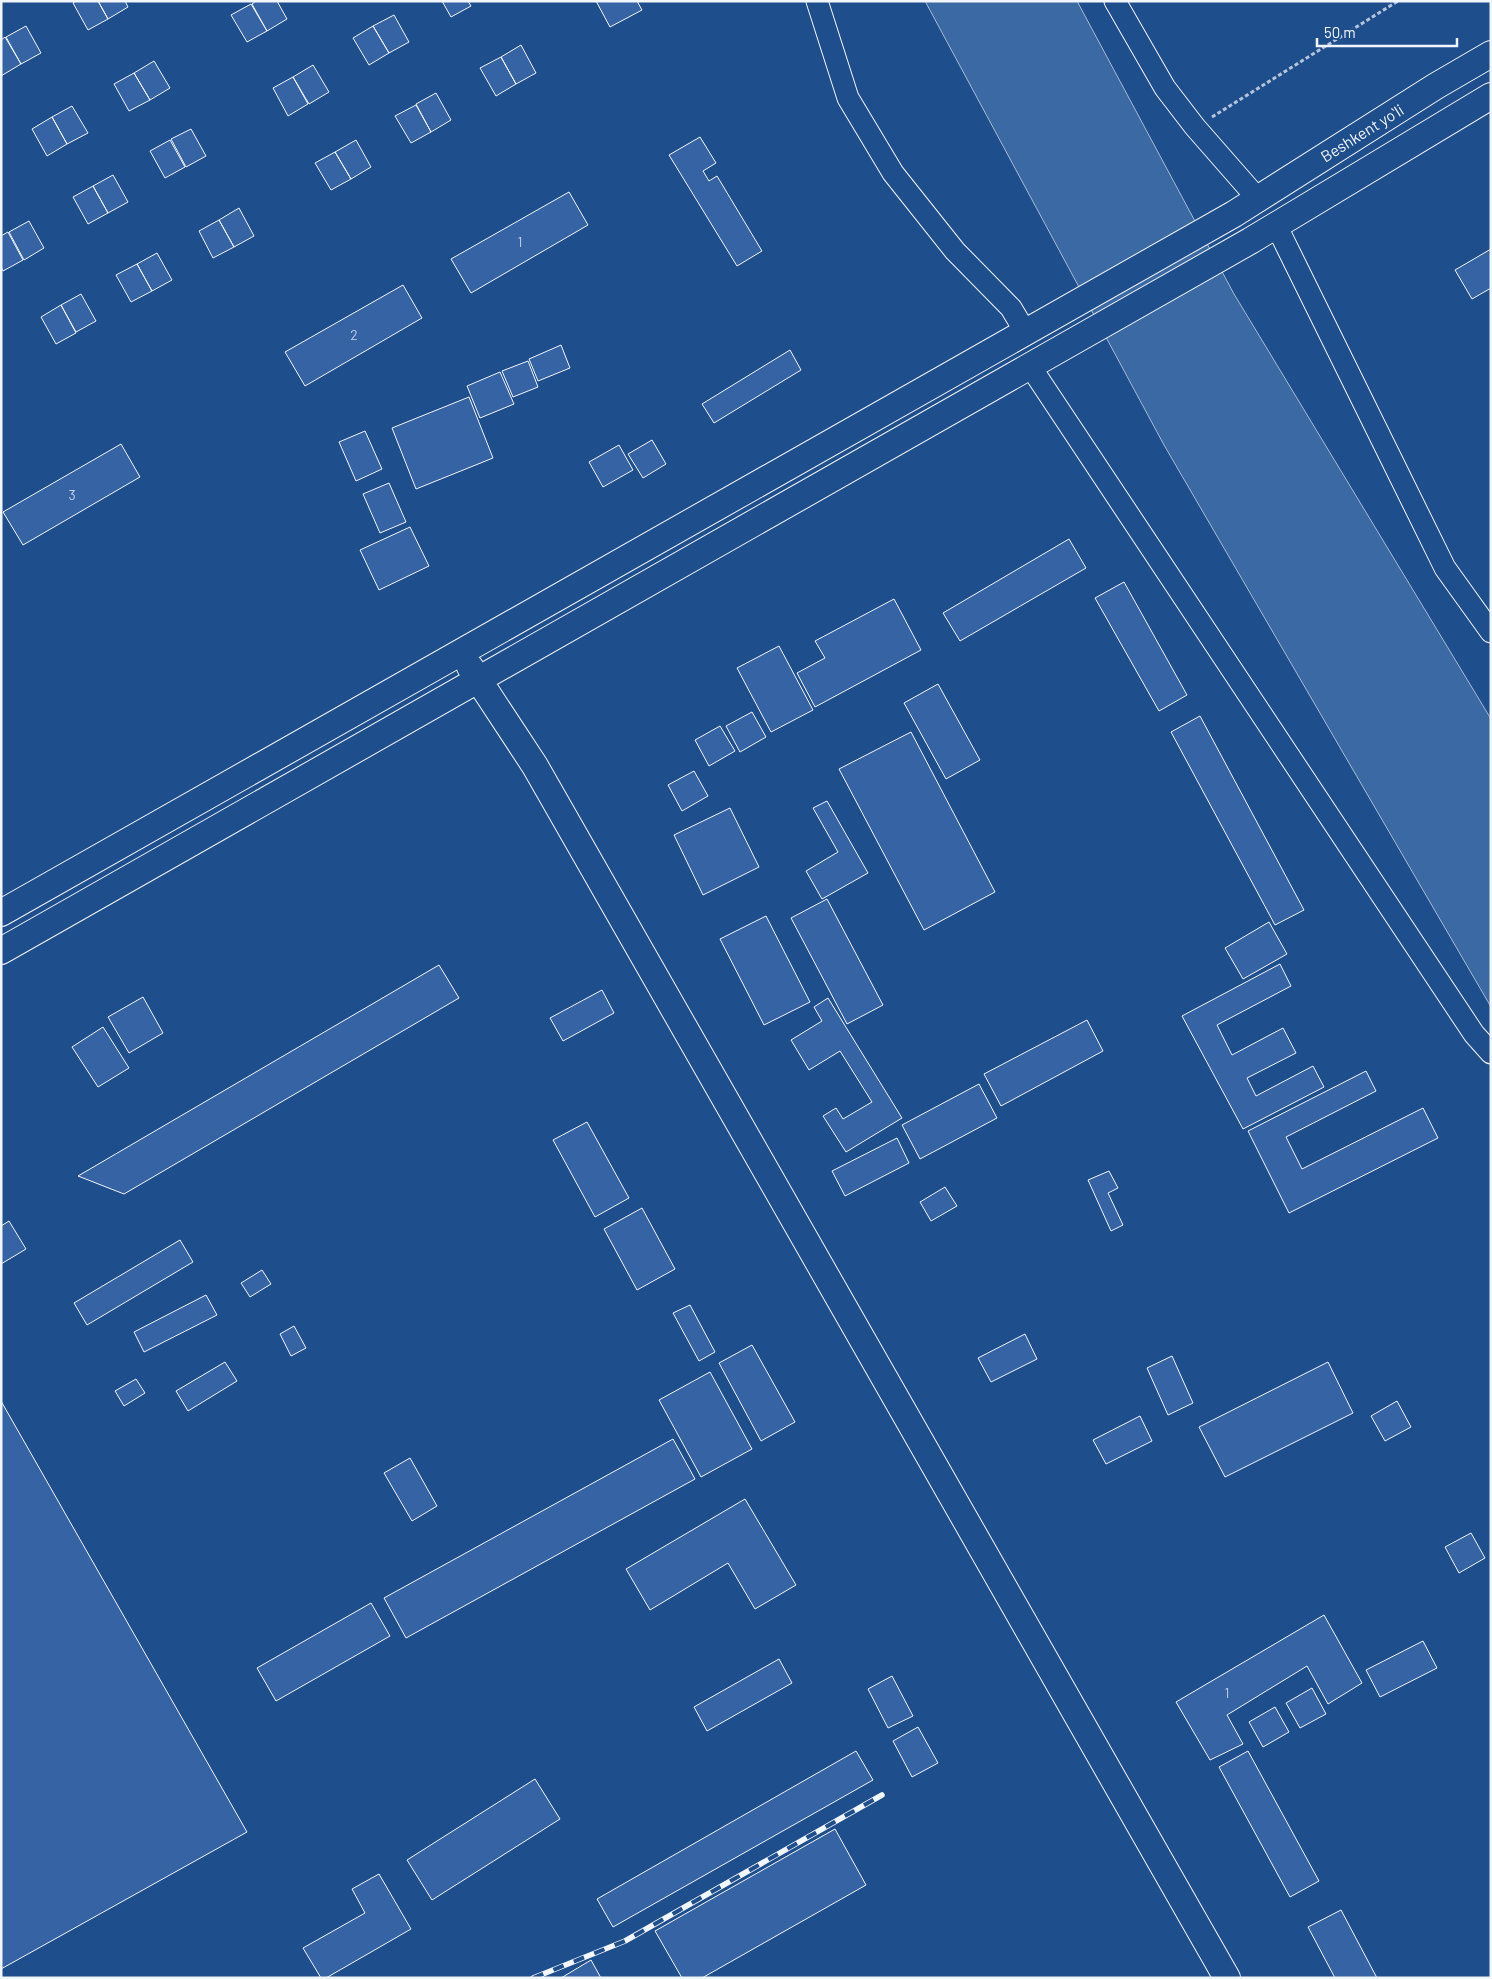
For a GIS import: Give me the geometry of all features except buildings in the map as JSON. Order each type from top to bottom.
[{"type":"main road","name":"Beshkent yoʻli","points":[[1,913],[1234,214],[1436,86],[1491,54]]},
{"type":"main road","points":[[1,951],[1250,241],[1491,96]]},
{"type":"main road","points":[[462,652],[478,681],[535,766],[1227,1978]]},
{"type":"street","points":[[817,1],[848,98],[893,172],[956,251],[1011,308],[1030,331]]},
{"type":"street","points":[[1115,1],[1165,88],[1195,127],[1258,200]]},
{"type":"street","points":[[1276,225],[1446,568],[1491,632]]},
{"type":"street","points":[[1041,360],[1474,1034],[1491,1054]]},
{"type":"path","points":[[1195,127],[1398,1]]},
{"type":"water","points":[[925,1],[1077,1],[1234,294],[1491,719],[1491,1007],[1164,445]]},
{"type":"railway","points":[[533,1978],[625,1941],[882,1795]]}]
